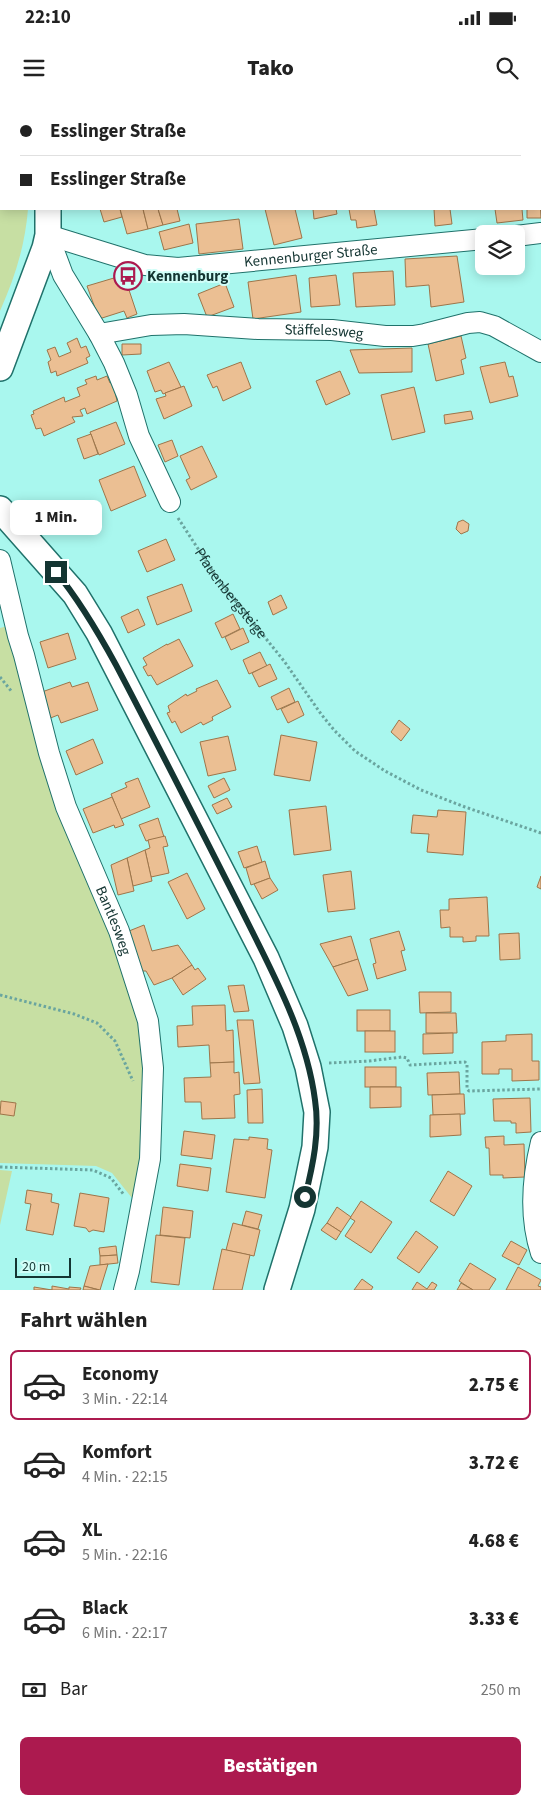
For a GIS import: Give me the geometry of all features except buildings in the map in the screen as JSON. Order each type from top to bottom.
[{"type":"street","points":[[0,368],[41,260],[48,235],[48,210]]},
{"type":"street","points":[[525,235],[541,234]]},
{"type":"street","points":[[48,235],[62,275],[99,334],[114,363],[145,449],[170,502]]},
{"type":"street","name":"Kennenburger Straße","points":[[48,235],[145,264],[178,268],[475,240]]},
{"type":"street","name":"Stäffelesweg","points":[[99,334],[151,324],[184,324],[258,329],[332,330],[385,336],[413,336],[480,322],[494,326],[541,352]]},
{"type":"street","points":[[0,509],[75,594],[99,633],[266,958],[292,1019],[308,1067],[315,1099],[317,1136],[302,1209],[277,1290]]},
{"type":"street","name":"Bantlesweg","points":[[0,560],[49,753],[66,807],[119,931],[145,1009],[152,1052],[153,1100],[148,1172],[124,1290]]},
{"type":"street","points":[[541,1142],[534,1183],[533,1210],[534,1228],[541,1253]]},
{"type":"path","name":"Pfauenbergsteige","points":[[170,502],[217,578],[284,662],[321,714],[355,751],[385,771],[421,790],[541,833]]},
{"type":"path","points":[[0,995],[74,1014],[97,1023],[114,1041],[137,1087],[153,1100]]},
{"type":"path","points":[[308,1067],[333,1062],[370,1061],[402,1057],[407,1058],[410,1065],[465,1062],[467,1064],[467,1089],[469,1091],[541,1088]]},
{"type":"path","points":[[0,1167],[77,1169],[99,1172],[107,1175],[115,1182],[129,1203],[140,1214]]},
{"type":"green space","points":[[0,210],[28,210],[18,261],[0,311]]},
{"type":"green space","points":[[8,626],[137,999],[149,1101],[135,1198],[132,1198],[112,1173],[96,1166],[0,1163],[0,628]]},
{"type":"green space","points":[[0,1170],[12,1171],[0,1225]]},
{"type":"place","name":"Kennenburg","points":[[128,276]]},
{"type":"route","points":[[56,572],[75,594],[116,665],[266,958],[291,1016],[313,1085],[317,1112],[317,1136],[305,1197]]}]
